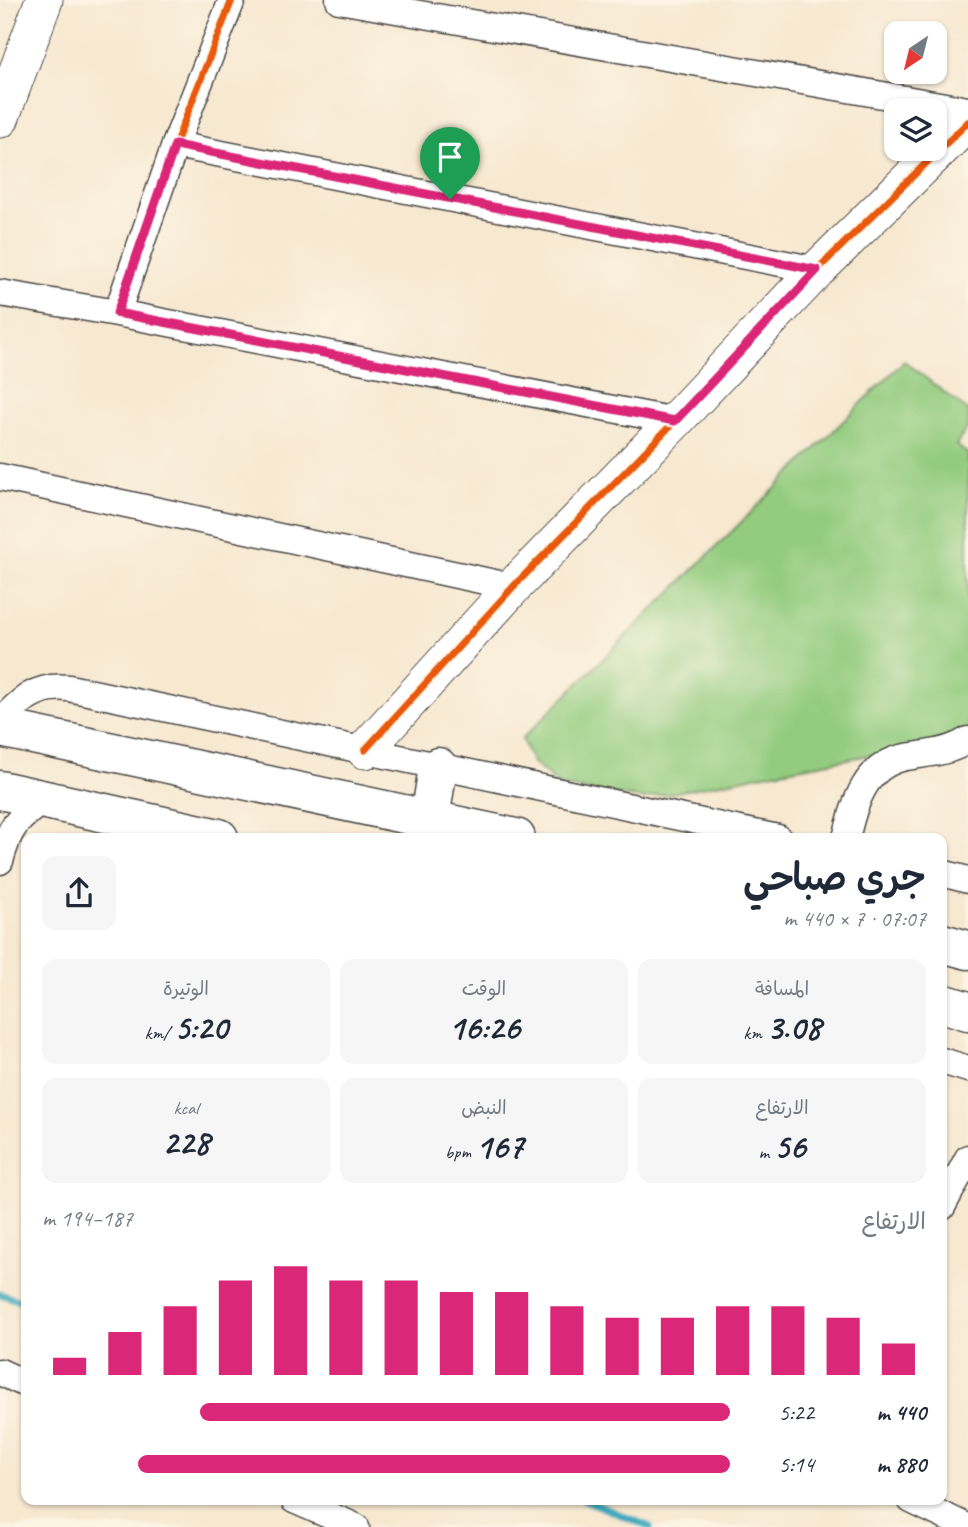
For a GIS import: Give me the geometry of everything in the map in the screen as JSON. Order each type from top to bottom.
[{"type":"main road","points":[[0,728],[430,819],[469,833]]},
{"type":"main road","points":[[430,819],[438,767]]},
{"type":"main road","points":[[0,790],[196,833]]},
{"type":"main road","points":[[947,944],[968,950]]},
{"type":"main road","points":[[947,1005],[968,1011]]},
{"type":"street","points":[[0,119],[44,0]]},
{"type":"street","points":[[117,313],[175,145],[232,0]]},
{"type":"street","points":[[339,0],[416,7],[968,110]]},
{"type":"street","points":[[365,750],[513,587],[817,270],[968,121]]},
{"type":"street","points":[[175,145],[817,270]]},
{"type":"street","points":[[0,293],[117,313],[675,421]]},
{"type":"street","points":[[0,477],[513,587]]},
{"type":"street","points":[[0,722],[28,694],[55,686],[754,833]]},
{"type":"street","points":[[847,833],[858,794],[873,774],[895,760],[934,754],[968,740]]},
{"type":"street","points":[[10,854],[10,830],[15,822],[43,800]]},
{"type":"street","points":[[947,874],[968,880]]},
{"type":"street","points":[[947,1063],[968,1069]]},
{"type":"street","points":[[947,1198],[968,1158]]},
{"type":"street","points":[[0,1372],[21,1382]]},
{"type":"street","points":[[300,1505],[316,1519],[356,1527]]},
{"type":"street","points":[[921,1505],[967,1527]]},
{"type":"green space","points":[[904,361],[968,411],[968,427],[956,445],[968,454],[968,727],[959,739],[643,799],[560,786],[532,762],[522,739]]},
{"type":"waterway","points":[[0,1294],[21,1301]]},
{"type":"waterway","points":[[597,1505],[650,1527]]},
{"type":"cycle path","points":[[232,0],[175,145],[117,313],[675,421]]},
{"type":"cycle path","points":[[365,750],[513,587],[817,270],[968,122]]},
{"type":"route","points":[[175,145],[450,199],[725,253],[817,270],[675,421],[117,313],[175,145]]}]
